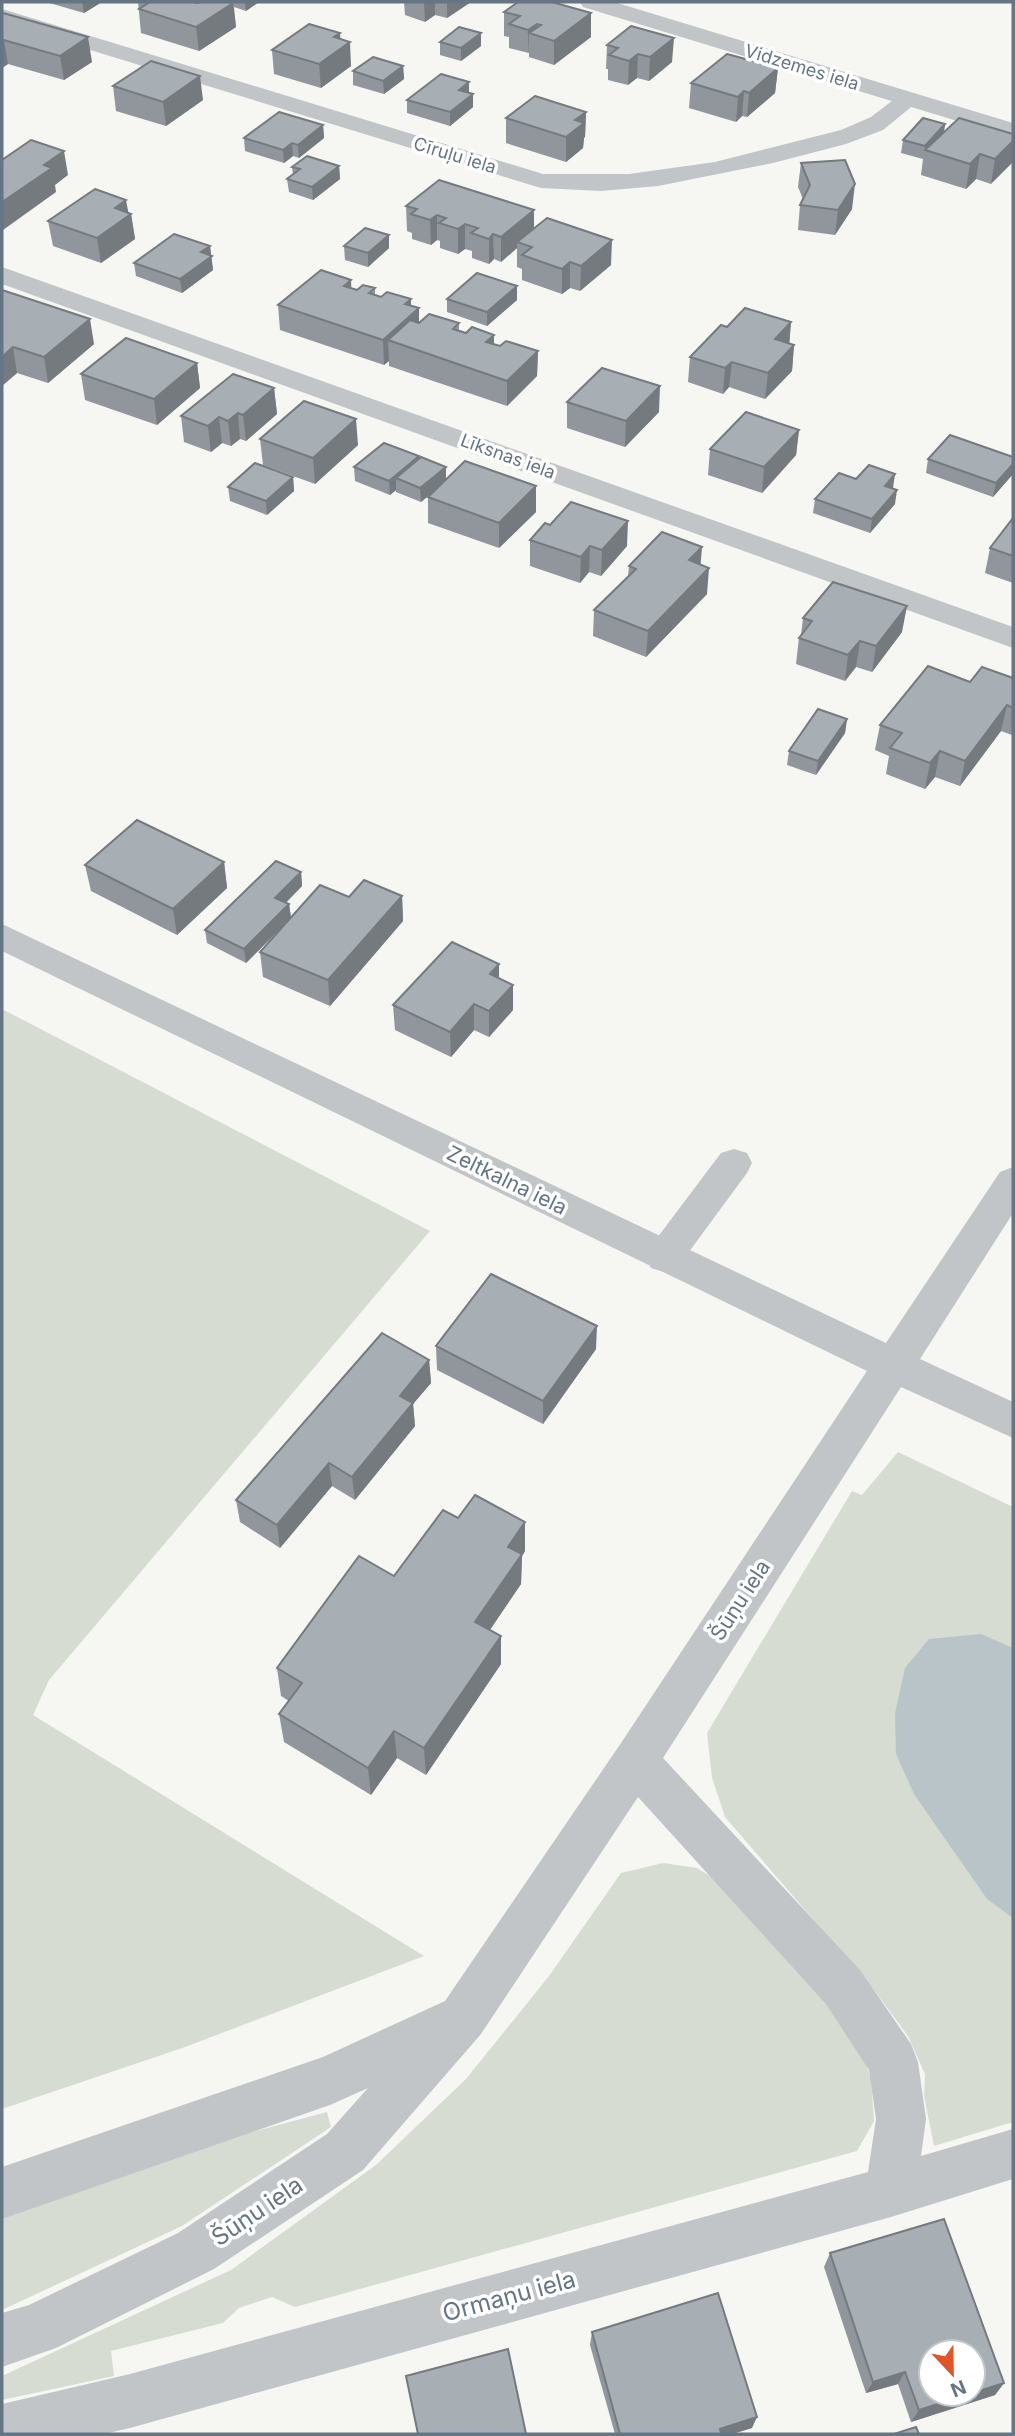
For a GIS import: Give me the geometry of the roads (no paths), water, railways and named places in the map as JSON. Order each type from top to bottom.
[{"type":"street","name":"Vidzemes iela","points":[[592,2],[1013,131]]},
{"type":"street","name":"Cīruļu iela","points":[[2,16],[541,181],[623,184],[693,175],[831,142],[877,124],[909,99]]},
{"type":"street","name":"Līksnas iela","points":[[2,275],[1013,638]]},
{"type":"street","name":"Zeltkalna iela","points":[[2,936],[893,1367],[1013,1421]]},
{"type":"street","name":"Šūņu iela","points":[[2,2340],[37,2329],[197,2251],[345,2152],[464,2017],[635,1761],[1013,1182]]},
{"type":"street","points":[[635,1761],[843,1987],[892,2062],[901,2119],[891,2191]]},
{"type":"street","points":[[2,2193],[330,2080],[464,2017]]},
{"type":"street","name":"Ormaņu iela","points":[[2,2431],[130,2401],[891,2191],[1013,2154]]},
{"type":"lane","points":[[664,1257],[734,1163]]}]
